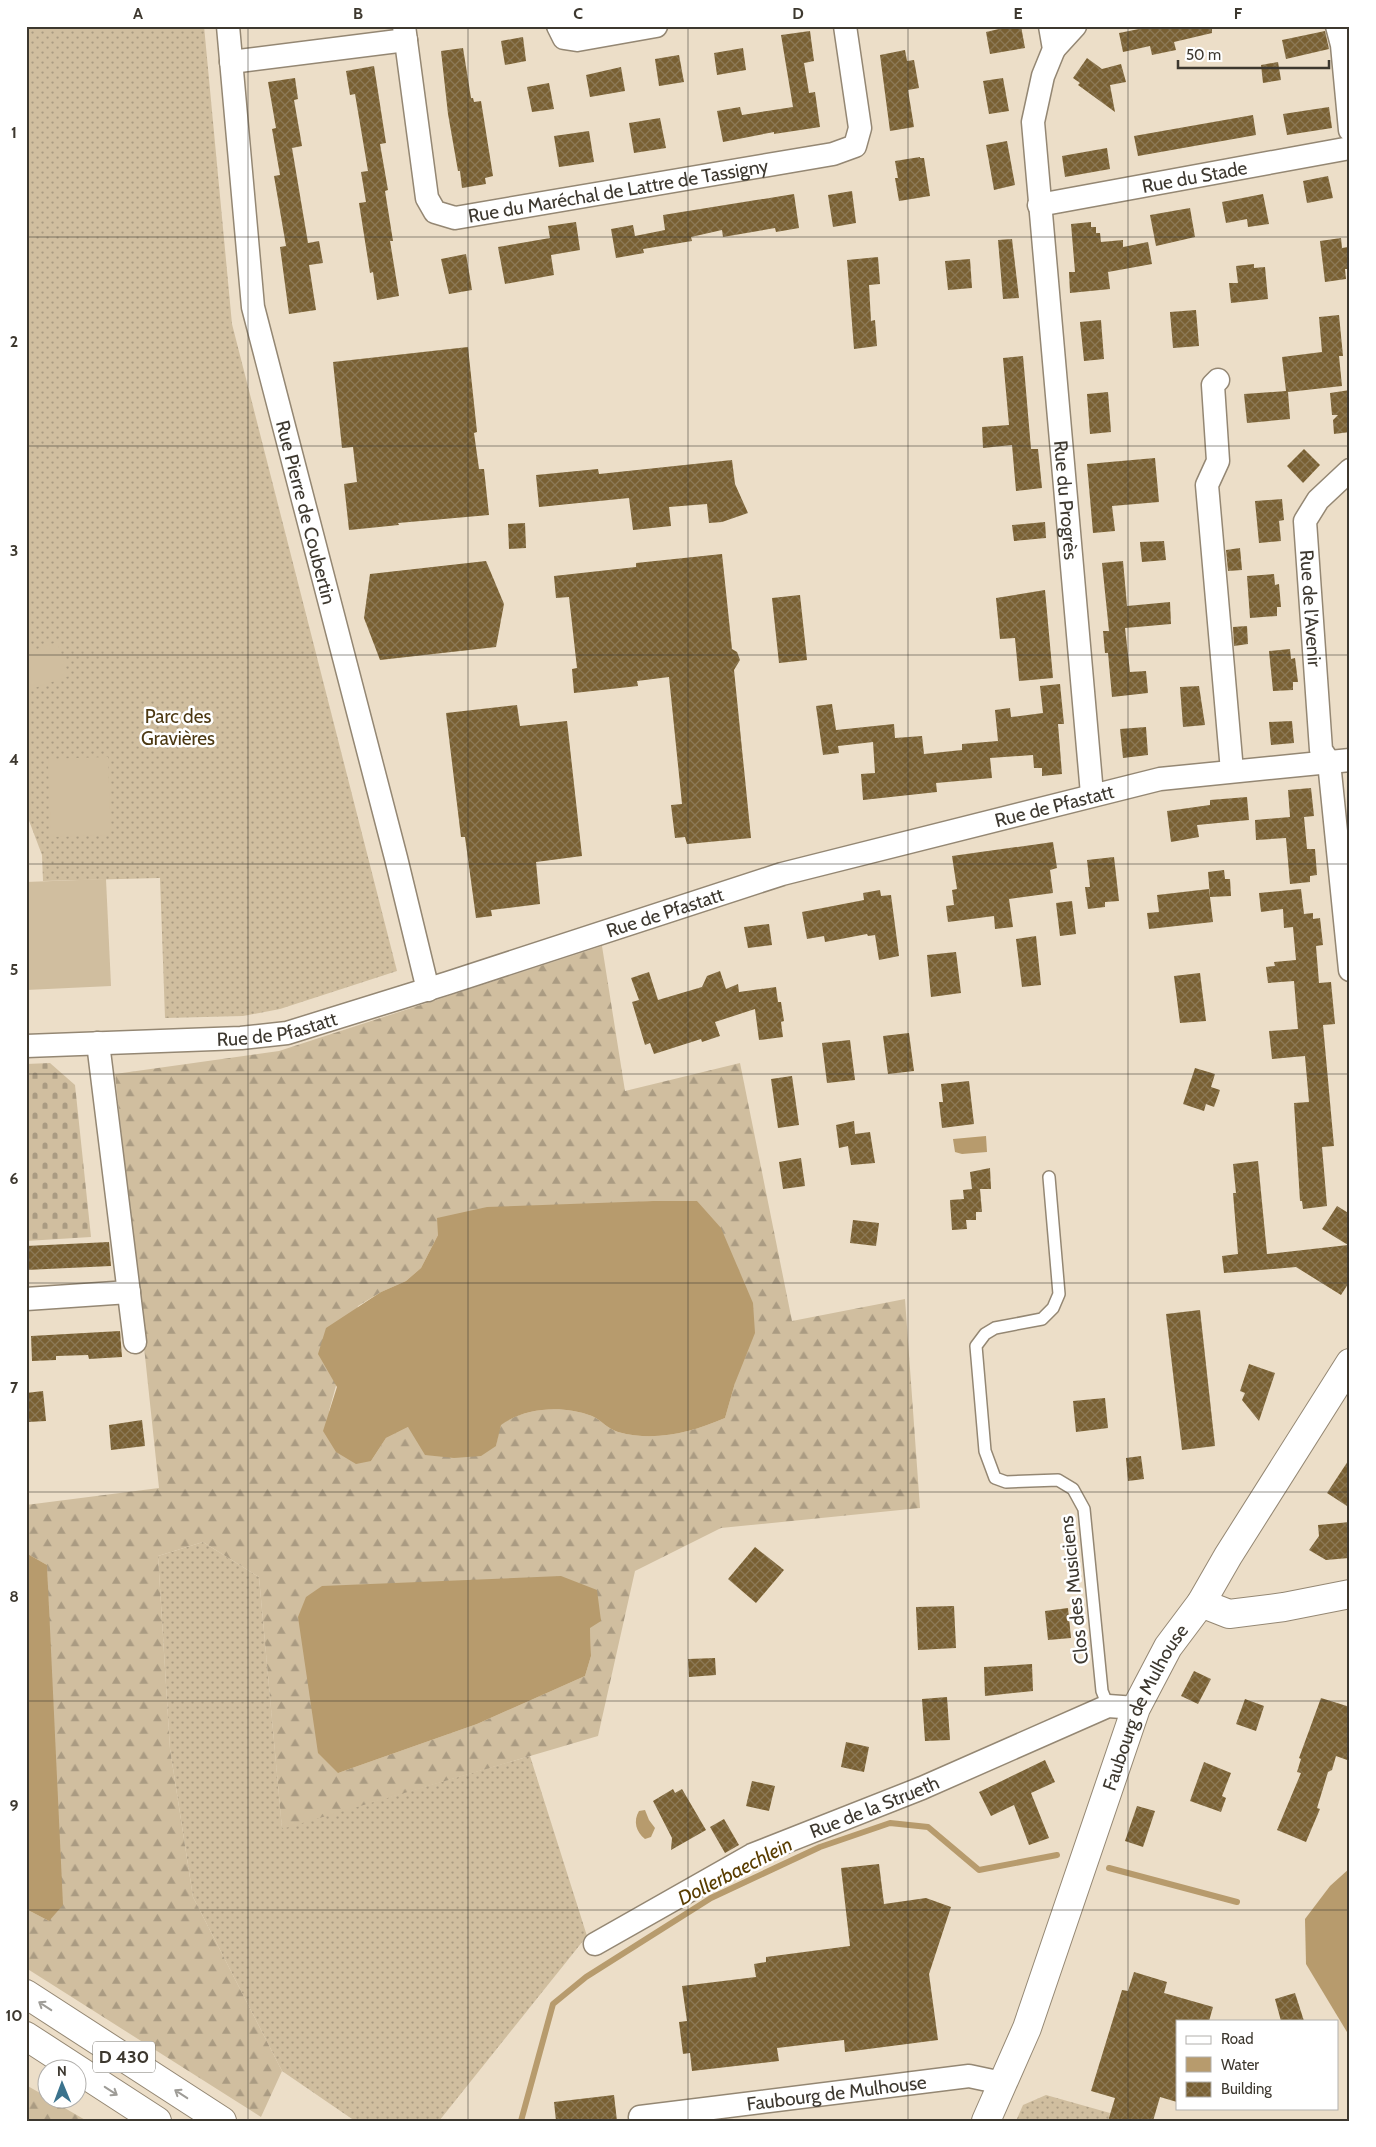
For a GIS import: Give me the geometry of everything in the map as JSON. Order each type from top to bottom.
[{"type":"main road","name":"Faubourg de Mulhouse","points":[[986,2121],[1030,2020],[1136,1708],[1168,1647],[1201,1603],[1350,1363]]},
{"type":"main road","points":[[1201,1603],[1229,1614],[1284,1607],[1350,1594]]},
{"type":"main road","name":"D 430","points":[[26,1994],[222,2121]]},
{"type":"main road","name":"D 430","points":[[26,2036],[157,2121]]},
{"type":"street","name":"Rue Pierre de Coubertin","points":[[228,26],[253,307],[396,858],[428,990]]},
{"type":"street","points":[[558,26],[564,38],[578,40],[656,26]]},
{"type":"street","name":"Rue du Maréchal de Lattre de Tassigny","points":[[231,62],[405,33],[427,198],[435,212],[455,218],[833,154],[855,146],[860,128],[845,26]]},
{"type":"street","points":[[1050,26],[1054,50]]},
{"type":"street","points":[[1054,50],[1075,26]]},
{"type":"street","points":[[1337,26],[1342,45],[1350,130]]},
{"type":"street","name":"Rue du Progrès","points":[[1054,50],[1043,76],[1033,122],[1092,794]]},
{"type":"street","name":"Rue du Stade","points":[[1039,205],[1350,148]]},
{"type":"street","points":[[1218,380],[1213,385],[1218,461],[1207,484],[1232,771]]},
{"type":"street","name":"Rue de l'Avenir","points":[[1350,470],[1318,500],[1304,521],[1321,750],[1340,761],[1350,970]]},
{"type":"street","name":"Rue de Pfastatt","points":[[26,1046],[241,1038],[287,1033],[428,990],[782,874],[1092,794],[1160,779],[1340,761]]},
{"type":"street","points":[[98,1043],[101,1110],[135,1342]]},
{"type":"street","points":[[26,1299],[129,1292]]},
{"type":"street","name":"Rue de la Strueth","points":[[595,1944],[752,1855],[922,1788],[1108,1706],[1136,1708]]},
{"type":"street","name":"Faubourg de Mulhouse","points":[[640,2117],[969,2076],[1002,2082]]},
{"type":"lane","name":"Clos des Musiciens","points":[[1049,1177],[1058,1294],[1053,1308],[1042,1319],[995,1328],[985,1334],[976,1346],[985,1451],[996,1478],[1006,1482],[1058,1480],[1073,1489],[1084,1509],[1102,1691],[1108,1706]]},
{"type":"green space","name":"Parc des Gravières","points":[[26,26],[204,26],[232,324],[397,971],[280,1009],[243,1016],[165,1018],[160,878],[43,881],[42,855],[28,818],[26,818]]},
{"type":"green space","points":[[57,642],[69,676],[26,691],[26,653]]},
{"type":"green space","points":[[108,757],[111,835],[51,837],[48,759]]},
{"type":"green space","points":[[106,879],[111,986],[26,990],[26,882]]},
{"type":"green space","points":[[602,946],[625,1091],[740,1063],[792,1321],[905,1299],[920,1508],[721,1528],[635,1571],[598,1736],[282,1829],[259,1577],[203,1542],[158,1556],[170,1749],[193,1897],[282,2071],[261,2117],[26,1968],[26,1909],[49,1921],[50,1649],[47,1565],[26,1553],[26,1505],[159,1488],[115,1074],[279,1051]],"holes":[[[653,1201],[697,1201],[735,1383],[725,1418],[686,1432],[645,1436],[618,1432],[592,1416],[581,1412],[557,1409],[533,1411],[521,1414],[500,1425],[496,1446],[408,1427],[386,1438],[371,1461],[329,1411],[358,1306],[381,1292],[406,1281],[421,1268],[438,1235],[591,1205]],[[590,1628],[591,1656],[585,1676],[477,1724],[338,1773]]]},
{"type":"green space","points":[[50,1063],[75,1085],[91,1237],[26,1241],[26,1064]]},
{"type":"green space","points":[[203,1542],[259,1577],[282,1828],[530,1756],[587,1936],[439,2121],[355,2121],[282,2071],[193,1897],[170,1749],[158,1556]]},
{"type":"green space","points":[[26,2085],[38,2092],[38,2110],[68,2110],[87,2121],[26,2121]]},
{"type":"green space","points":[[1046,2095],[1110,2113],[1108,2121],[1016,2121],[1023,2105]]},
{"type":"water","points":[[986,1136],[987,1152],[962,1154],[955,1152],[953,1139]]},
{"type":"water","points":[[697,1201],[721,1228],[753,1303],[755,1333],[735,1383],[725,1418],[686,1432],[645,1436],[618,1432],[592,1416],[581,1412],[557,1409],[533,1411],[522,1414],[501,1425],[496,1446],[481,1456],[454,1458],[425,1455],[408,1427],[386,1438],[371,1461],[356,1464],[336,1452],[323,1431],[337,1387],[318,1354],[326,1328],[381,1292],[406,1281],[421,1268],[438,1235],[437,1218],[487,1207]]},
{"type":"water","points":[[26,1553],[47,1565],[63,1905],[49,1921],[26,1909]]},
{"type":"water","points":[[561,1576],[597,1590],[601,1621],[590,1628],[591,1656],[585,1676],[477,1724],[338,1773],[318,1753],[298,1617],[306,1597],[322,1586]]},
{"type":"water","points":[[645,1810],[655,1828],[651,1837],[645,1839],[638,1830],[636,1819],[639,1811]]},
{"type":"water","points":[[1350,1868],[1350,2037],[1306,1964],[1305,1919],[1330,1886]]},
{"type":"building","points":[[999,26],[1021,26],[1025,48],[990,54],[986,32],[999,29]]},
{"type":"building","points":[[1138,26],[1212,26],[1212,33],[1174,42],[1176,50],[1152,55],[1150,46],[1123,52],[1119,33],[1139,29]]},
{"type":"building","points":[[810,31],[814,61],[804,63],[809,93],[815,92],[820,127],[774,134],[774,132],[723,142],[717,111],[740,107],[742,115],[793,107],[781,35]]},
{"type":"building","points":[[1325,31],[1329,49],[1286,59],[1282,40]]},
{"type":"building","points":[[523,37],[526,61],[505,65],[501,41]]},
{"type":"building","points":[[463,48],[471,98],[473,98],[474,102],[481,101],[493,176],[485,178],[486,184],[462,188],[448,114],[441,51]]},
{"type":"building","points":[[743,48],[746,70],[717,75],[714,53]]},
{"type":"building","points":[[905,50],[907,61],[914,60],[919,88],[908,90],[914,127],[890,131],[880,55]]},
{"type":"building","points":[[679,55],[684,82],[659,86],[655,59]]},
{"type":"building","points":[[1087,58],[1102,69],[1121,64],[1126,82],[1110,85],[1115,112],[1078,85],[1080,83],[1073,78]]},
{"type":"building","points":[[1278,62],[1281,80],[1263,83],[1261,65]]},
{"type":"building","points":[[374,66],[386,143],[380,144],[388,190],[385,191],[393,241],[390,241],[399,296],[377,300],[373,272],[370,273],[359,203],[366,202],[361,172],[368,171],[355,94],[350,95],[346,71]]},
{"type":"building","points":[[621,67],[625,91],[590,97],[586,75]]},
{"type":"building","points":[[295,78],[298,99],[294,100],[302,146],[292,148],[308,243],[319,241],[323,263],[309,265],[316,310],[289,314],[280,247],[286,246],[274,176],[280,175],[272,129],[276,128],[268,82]]},
{"type":"building","points":[[1003,78],[1009,111],[989,114],[983,81]]},
{"type":"building","points":[[549,83],[554,109],[532,112],[527,87]]},
{"type":"building","points":[[1329,107],[1332,128],[1287,135],[1283,114]]},
{"type":"building","points":[[1253,115],[1256,135],[1138,156],[1134,136]]},
{"type":"building","points":[[660,118],[666,148],[634,153],[629,123]]},
{"type":"building","points":[[589,131],[594,162],[559,167],[554,136]]},
{"type":"building","points":[[1007,141],[1015,185],[994,190],[986,145]]},
{"type":"building","points":[[1107,148],[1110,169],[1065,177],[1062,156]]},
{"type":"building","points":[[924,158],[930,196],[899,201],[895,178],[898,178],[895,161]]},
{"type":"building","points":[[1328,176],[1333,198],[1307,203],[1303,181]]},
{"type":"building","points":[[852,191],[856,223],[833,227],[828,195]]},
{"type":"building","points":[[794,194],[799,228],[776,232],[775,228],[723,237],[722,230],[691,237],[692,241],[643,249],[644,253],[616,258],[611,229],[633,225],[635,236],[665,230],[663,215]]},
{"type":"building","points":[[1263,194],[1269,224],[1248,227],[1247,219],[1226,223],[1222,202]]},
{"type":"building","points":[[1190,208],[1195,237],[1156,246],[1150,215]]},
{"type":"building","points":[[576,222],[580,250],[551,255],[554,275],[505,284],[498,247],[550,238],[548,226]]},
{"type":"building","points":[[1091,222],[1091,227],[1096,227],[1096,233],[1100,233],[1101,242],[1123,240],[1123,247],[1148,242],[1152,264],[1108,272],[1110,289],[1070,293],[1069,272],[1075,272],[1071,224]]},
{"type":"building","points":[[1341,238],[1342,248],[1348,247],[1350,269],[1345,269],[1346,279],[1325,282],[1320,241]]},
{"type":"building","points":[[1012,239],[1019,298],[1003,299],[998,240]]},
{"type":"building","points":[[466,254],[472,290],[449,294],[441,259]]},
{"type":"building","points":[[878,257],[880,284],[869,285],[871,321],[875,320],[877,346],[854,349],[847,260]]},
{"type":"building","points":[[970,259],[972,288],[948,290],[945,261]]},
{"type":"building","points":[[1254,264],[1254,268],[1265,267],[1268,299],[1231,303],[1229,283],[1238,283],[1236,266]]},
{"type":"building","points":[[1196,310],[1199,346],[1173,348],[1170,312]]},
{"type":"building","points":[[1339,315],[1343,356],[1339,356],[1342,386],[1288,392],[1290,419],[1247,423],[1244,394],[1286,391],[1282,357],[1322,352],[1319,317]]},
{"type":"building","points":[[1101,320],[1104,359],[1084,361],[1080,322]]},
{"type":"building","points":[[468,347],[477,432],[474,433],[479,469],[484,469],[489,515],[398,523],[399,525],[349,530],[344,484],[357,482],[353,447],[342,448],[333,362]]},
{"type":"building","points":[[1023,356],[1031,449],[1038,449],[1042,488],[1016,491],[1012,445],[983,448],[982,427],[1009,425],[1003,358]]},
{"type":"building","points":[[1350,390],[1350,432],[1334,434],[1333,420],[1338,415],[1332,415],[1330,393]]},
{"type":"building","points":[[1108,392],[1111,432],[1090,434],[1087,394]]},
{"type":"building","points":[[1304,449],[1320,465],[1303,483],[1287,466]]},
{"type":"building","points":[[1155,458],[1159,502],[1112,506],[1115,531],[1093,533],[1087,464]]},
{"type":"building","points":[[732,460],[735,484],[748,513],[722,522],[709,523],[707,504],[669,507],[671,526],[633,530],[629,498],[539,507],[536,475],[598,469],[599,474]]},
{"type":"building","points":[[1282,499],[1284,520],[1279,521],[1281,541],[1259,543],[1255,501]]},
{"type":"building","points":[[1045,522],[1046,538],[1014,541],[1012,525]]},
{"type":"building","points":[[525,523],[526,548],[509,549],[508,524]]},
{"type":"building","points":[[1164,541],[1166,560],[1142,562],[1140,542]]},
{"type":"building","points":[[1240,548],[1242,570],[1228,571],[1226,550]]},
{"type":"building","points":[[722,554],[732,649],[737,652],[740,660],[734,670],[751,838],[687,844],[685,837],[675,838],[671,805],[682,804],[669,677],[637,681],[638,686],[574,693],[572,669],[577,668],[569,597],[556,598],[554,576],[636,567],[636,563]]},
{"type":"building","points":[[486,561],[504,604],[496,647],[380,660],[364,618],[370,574]]},
{"type":"building","points":[[1123,561],[1127,606],[1170,602],[1171,624],[1125,628],[1130,672],[1146,671],[1148,693],[1112,697],[1108,653],[1105,653],[1103,631],[1109,631],[1102,563]]},
{"type":"building","points":[[1274,574],[1275,585],[1279,584],[1281,607],[1277,607],[1277,616],[1250,618],[1247,576]]},
{"type":"building","points":[[1045,590],[1053,678],[1019,681],[1015,638],[1000,639],[996,598]]},
{"type":"building","points":[[800,595],[807,660],[779,663],[772,598]]},
{"type":"building","points":[[1247,626],[1248,644],[1234,646],[1233,627]]},
{"type":"building","points":[[1290,649],[1291,659],[1295,658],[1298,682],[1293,682],[1293,690],[1273,691],[1269,651]]},
{"type":"building","points":[[1060,684],[1064,724],[1058,724],[1062,774],[1042,776],[1042,768],[1034,768],[1033,755],[990,758],[992,778],[936,783],[937,792],[863,800],[861,774],[875,773],[873,742],[838,746],[839,753],[823,755],[816,706],[832,704],[836,730],[894,724],[895,738],[922,736],[924,754],[962,750],[962,744],[998,741],[995,710],[1010,708],[1011,717],[1043,713],[1040,686]]},
{"type":"building","points":[[1199,686],[1205,725],[1183,727],[1180,687]]},
{"type":"building","points":[[517,705],[520,726],[567,721],[582,856],[536,862],[540,904],[491,910],[492,916],[476,918],[465,837],[461,837],[446,713]]},
{"type":"building","points":[[1292,721],[1294,743],[1271,745],[1269,722]]},
{"type":"building","points":[[1146,727],[1148,755],[1123,758],[1120,729]]},
{"type":"building","points":[[1311,788],[1314,816],[1304,817],[1307,849],[1315,849],[1317,875],[1310,876],[1310,882],[1290,884],[1286,838],[1256,840],[1255,820],[1290,817],[1288,790]]},
{"type":"building","points":[[1247,797],[1249,820],[1197,825],[1199,837],[1171,842],[1167,811],[1210,805],[1210,800]]},
{"type":"building","points":[[1053,842],[1057,868],[1050,870],[1053,893],[1009,899],[1013,927],[995,929],[994,916],[948,922],[946,906],[954,905],[952,890],[957,889],[952,856]]},
{"type":"building","points":[[1114,857],[1119,901],[1105,902],[1105,907],[1088,909],[1085,887],[1090,887],[1087,860]]},
{"type":"building","points":[[1224,870],[1225,879],[1230,879],[1231,896],[1210,897],[1208,872]]},
{"type":"building","points":[[1209,889],[1213,922],[1149,929],[1147,913],[1159,912],[1157,895]]},
{"type":"building","points":[[1301,889],[1304,914],[1313,913],[1313,919],[1320,918],[1323,945],[1316,946],[1319,983],[1331,982],[1335,1024],[1323,1025],[1334,1146],[1322,1147],[1327,1206],[1303,1209],[1302,1201],[1300,1201],[1294,1103],[1309,1102],[1305,1056],[1272,1059],[1269,1031],[1298,1029],[1294,981],[1268,983],[1266,967],[1275,966],[1274,962],[1296,960],[1293,927],[1284,928],[1283,909],[1261,912],[1259,893]]},
{"type":"building","points":[[880,890],[881,896],[891,895],[899,956],[879,960],[875,935],[868,936],[867,934],[825,942],[824,936],[807,939],[802,912],[864,900],[863,893]]},
{"type":"building","points":[[1072,901],[1076,934],[1060,936],[1056,903]]},
{"type":"building","points":[[769,924],[772,945],[748,948],[744,927]]},
{"type":"building","points":[[1036,936],[1041,985],[1022,987],[1016,939]]},
{"type":"building","points":[[956,952],[961,993],[931,997],[927,955]]},
{"type":"building","points":[[720,971],[726,989],[738,984],[739,992],[776,987],[784,1021],[781,1022],[783,1037],[759,1040],[755,1009],[715,1022],[720,1036],[702,1042],[701,1039],[654,1054],[650,1043],[645,1045],[632,1002],[639,1000],[631,978],[649,972],[658,1000],[702,987],[707,976]]},
{"type":"building","points":[[1200,973],[1206,1021],[1180,1023],[1174,976]]},
{"type":"building","points":[[909,1033],[914,1071],[888,1074],[883,1036]]},
{"type":"building","points":[[850,1040],[855,1080],[827,1083],[822,1043]]},
{"type":"building","points":[[1195,1068],[1215,1074],[1211,1087],[1220,1090],[1214,1107],[1206,1104],[1204,1111],[1183,1104]]},
{"type":"building","points":[[792,1076],[799,1125],[778,1128],[771,1079]]},
{"type":"building","points":[[969,1081],[974,1124],[942,1128],[939,1102],[943,1102],[941,1084]]},
{"type":"building","points":[[854,1121],[855,1134],[870,1132],[875,1163],[851,1165],[848,1146],[839,1148],[836,1125]]},
{"type":"building","points":[[801,1158],[805,1186],[783,1189],[779,1162]]},
{"type":"building","points":[[1258,1161],[1267,1254],[1348,1245],[1322,1229],[1337,1206],[1350,1214],[1350,1281],[1341,1295],[1296,1267],[1224,1273],[1222,1256],[1238,1254],[1233,1193],[1236,1193],[1233,1164]]},
{"type":"building","points":[[990,1168],[991,1189],[980,1189],[982,1212],[976,1212],[976,1220],[966,1220],[967,1229],[952,1230],[950,1200],[964,1199],[963,1190],[972,1189],[970,1172]]},
{"type":"building","points":[[853,1220],[879,1223],[876,1246],[850,1243]]},
{"type":"building","points":[[109,1242],[111,1266],[26,1270],[26,1246]]},
{"type":"building","points":[[1200,1310],[1215,1446],[1182,1450],[1166,1314]]},
{"type":"building","points":[[120,1331],[122,1357],[89,1359],[88,1355],[56,1356],[56,1360],[32,1361],[31,1336]]},
{"type":"building","points":[[1249,1364],[1275,1373],[1259,1421],[1242,1400],[1245,1393],[1240,1391]]},
{"type":"building","points":[[43,1391],[46,1421],[28,1422],[26,1393]]},
{"type":"building","points":[[1105,1398],[1108,1428],[1076,1432],[1073,1401]]},
{"type":"building","points":[[142,1420],[145,1446],[111,1450],[109,1425]]},
{"type":"building","points":[[1141,1456],[1144,1479],[1128,1481],[1126,1458]]},
{"type":"building","points":[[1350,1458],[1350,1508],[1327,1493]]},
{"type":"building","points":[[1350,1522],[1349,1558],[1326,1560],[1309,1550],[1319,1536],[1318,1525]]},
{"type":"building","points":[[755,1547],[784,1570],[756,1603],[728,1579]]},
{"type":"building","points":[[954,1606],[956,1648],[918,1650],[916,1607]]},
{"type":"building","points":[[1068,1608],[1071,1638],[1048,1640],[1045,1611]]},
{"type":"building","points":[[715,1658],[716,1675],[689,1677],[688,1659]]},
{"type":"building","points":[[1032,1664],[1033,1691],[985,1696],[984,1667]]},
{"type":"building","points":[[1194,1671],[1211,1679],[1198,1704],[1181,1696]]},
{"type":"building","points":[[947,1697],[950,1740],[925,1741],[922,1699]]},
{"type":"building","points":[[1321,1698],[1350,1707],[1350,1761],[1336,1756],[1332,1770],[1328,1772],[1317,1808],[1320,1809],[1306,1842],[1277,1830],[1301,1773],[1297,1772],[1301,1759],[1299,1758]]},
{"type":"building","points":[[1245,1699],[1264,1706],[1256,1731],[1236,1724]]},
{"type":"building","points":[[846,1742],[869,1747],[864,1772],[841,1767]]},
{"type":"building","points":[[1045,1760],[1055,1782],[1031,1793],[1049,1838],[1029,1845],[1014,1805],[991,1816],[979,1792]]},
{"type":"building","points":[[1204,1762],[1231,1773],[1222,1796],[1226,1798],[1221,1812],[1190,1801]]},
{"type":"building","points":[[752,1781],[775,1786],[769,1811],[746,1806]]},
{"type":"building","points":[[673,1789],[675,1793],[682,1789],[706,1830],[671,1850],[672,1838],[653,1801]]},
{"type":"building","points":[[1137,1806],[1155,1811],[1143,1847],[1125,1841]]},
{"type":"building","points":[[724,1819],[739,1845],[725,1853],[710,1827]]},
{"type":"building","points":[[879,1864],[884,1904],[926,1898],[951,1907],[929,1974],[938,2040],[845,2052],[844,2040],[777,2048],[779,2061],[692,2071],[690,2053],[683,2054],[679,2022],[687,2021],[682,1986],[756,1977],[754,1964],[766,1962],[766,1957],[850,1946],[841,1868]]},
{"type":"building","points":[[1134,1972],[1167,1982],[1164,1993],[1213,2007],[1209,2020],[1176,2020],[1176,2102],[1160,2097],[1153,2121],[1108,2121],[1115,2098],[1091,2091],[1122,1990],[1128,1991]]},
{"type":"building","points":[[1295,1993],[1304,2020],[1281,2020],[1275,1999]]},
{"type":"building","points":[[614,2095],[617,2121],[556,2121],[554,2102]]},
{"type":"waterway","name":"Dollerbaechlein","points":[[521,2121],[553,2004],[586,1977],[711,1898],[820,1847],[890,1823],[928,1827],[979,1870],[1057,1855]]},
{"type":"waterway","name":"Dollerbaechlein","points":[[1109,1868],[1237,1902]]}]
